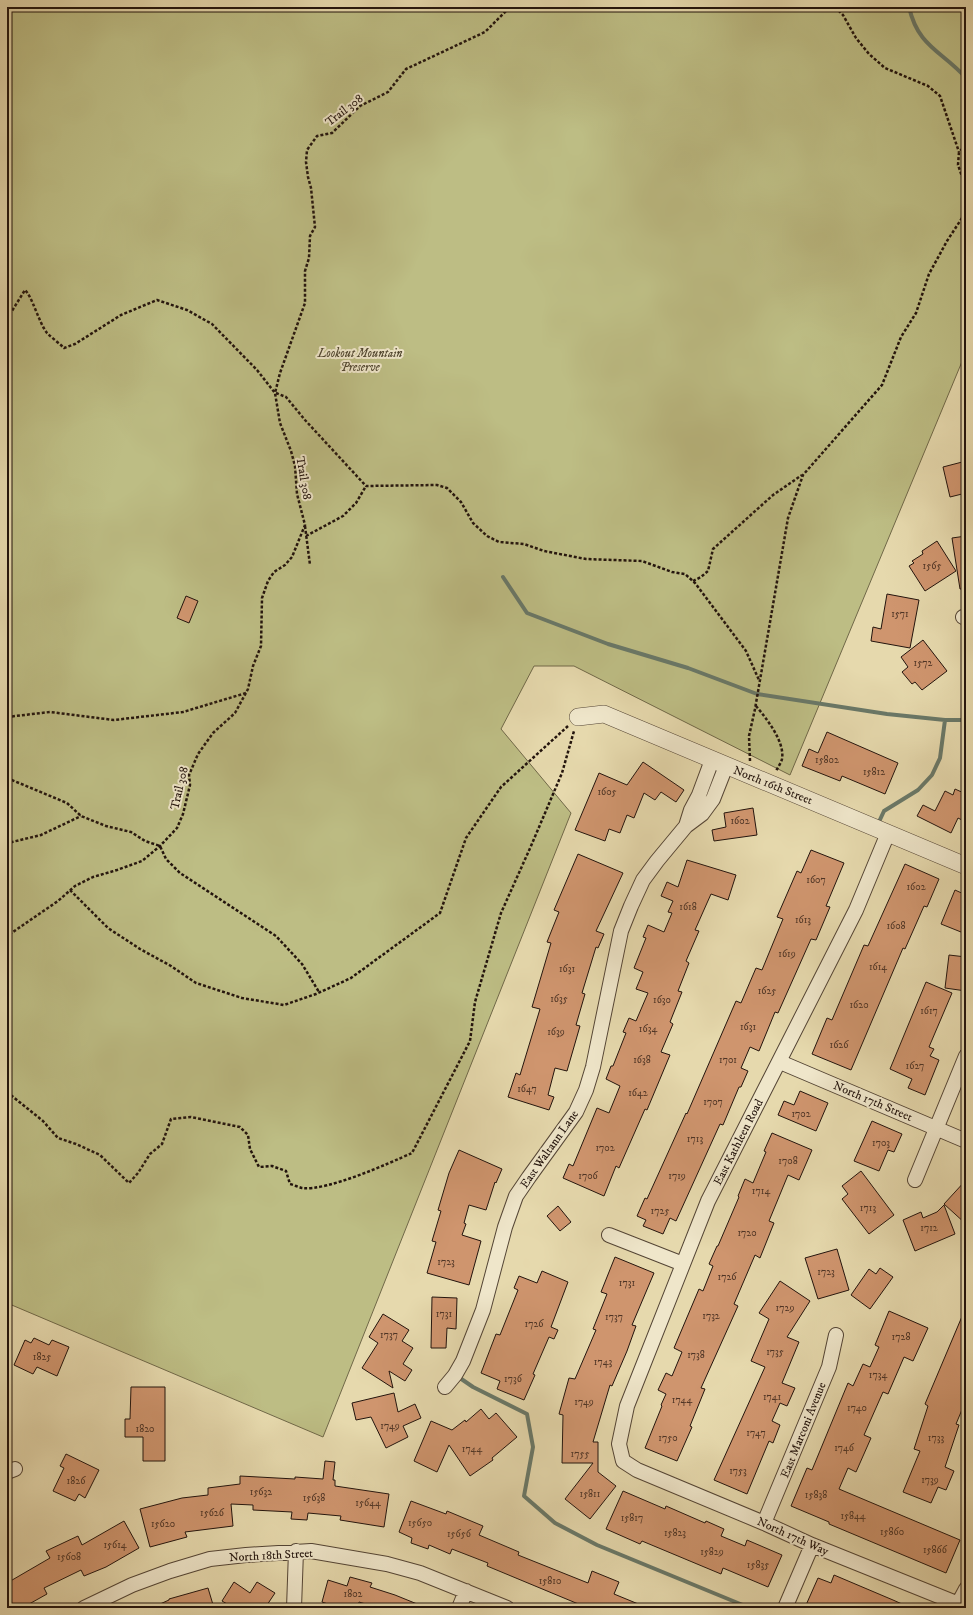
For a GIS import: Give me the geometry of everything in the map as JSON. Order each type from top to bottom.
[{"type":"street","name":"North 16th Street","points":[[578,717],[604,714],[966,866]]},
{"type":"street","name":"East Waltann Lane","points":[[445,1387],[455,1375],[463,1361],[483,1310],[507,1221],[516,1196],[576,1112],[586,1090],[593,1067],[621,930],[631,906],[643,880],[657,861],[686,826],[702,814],[700,806],[706,778],[719,763]]},
{"type":"street","name":"East Waltann Lane","points":[[700,806],[713,799],[719,783],[719,763]]},
{"type":"street","points":[[706,778],[719,783]]},
{"type":"street","name":"East Kathleen Road","points":[[623,1461],[619,1444],[627,1406],[708,1201],[856,910],[888,833]]},
{"type":"street","points":[[916,1180],[966,1056]]},
{"type":"street","name":"North 17th Street","points":[[780,1062],[966,1141]]},
{"type":"street","points":[[610,1234],[683,1264]]},
{"type":"street","name":"East Marconi Avenue","points":[[764,1523],[829,1367],[836,1335]]},
{"type":"street","name":"North 17th Way","points":[[623,1461],[637,1470],[764,1523],[812,1545],[962,1606]]},
{"type":"street","points":[[785,1608],[812,1545]]},
{"type":"street","points":[[294,1608],[296,1551]]},
{"type":"street","name":"North 18th Street","points":[[84,1608],[132,1585],[170,1570],[210,1559],[296,1551],[326,1553],[387,1564],[420,1574],[507,1608]]},
{"type":"street","points":[[962,1606],[966,1589]]},
{"type":"street","points":[[460,1608],[466,1591]]},
{"type":"path","name":"Trail 308","points":[[7,939],[10,934],[58,901],[75,886],[93,877],[142,861],[160,846],[177,828],[183,814],[190,785],[189,775],[198,754],[213,733],[235,713],[246,693],[253,666],[261,646],[262,598],[268,581],[274,572],[285,566],[292,557],[305,525],[297,494],[295,466],[280,423],[275,393],[280,373],[305,303],[305,271],[310,236],[315,227],[311,188],[306,162],[307,150],[317,136],[332,133],[360,106],[388,92],[406,69],[485,32],[510,7]]},
{"type":"path","points":[[835,7],[843,15],[864,49],[885,68],[928,86],[940,96],[959,152],[958,165],[966,188]]},
{"type":"path","points":[[963,7],[966,16]]},
{"type":"path","points":[[959,152],[966,145]]},
{"type":"path","points":[[693,581],[708,571],[713,549],[773,495],[802,475],[882,385],[901,337],[916,313],[929,274],[947,241],[962,218],[966,195]]},
{"type":"path","points":[[962,218],[966,216]]},
{"type":"path","points":[[7,319],[25,290],[29,294],[34,308],[47,333],[64,348],[75,344],[120,315],[157,300],[187,310],[212,324],[257,370],[275,393],[286,397],[305,420],[366,486],[437,485],[447,488],[461,502],[473,523],[487,536],[499,542],[524,544],[544,551],[586,559],[642,561],[672,572],[685,574],[712,603],[746,651],[760,681]]},
{"type":"path","points":[[744,773],[750,762],[749,736],[756,706],[788,518],[802,475]]},
{"type":"path","points":[[306,536],[343,516],[356,503],[366,486]]},
{"type":"path","points":[[305,525],[310,565]]},
{"type":"path","points":[[7,717],[50,712],[114,720],[183,712],[246,693]]},
{"type":"path","points":[[756,706],[774,730],[782,750],[782,761],[768,783]]},
{"type":"path","points":[[70,890],[108,928],[196,983],[242,998],[284,1005],[351,978],[440,913],[466,838],[501,787],[578,717]]},
{"type":"path","points":[[7,1092],[43,1121],[58,1138],[100,1155],[129,1183],[138,1173],[150,1154],[162,1144],[171,1119],[191,1117],[240,1127],[248,1135],[250,1149],[259,1167],[272,1166],[286,1171],[290,1184],[303,1188],[326,1186],[412,1153],[470,1041],[475,1002],[500,912],[531,846],[562,773],[578,717]]},
{"type":"path","points":[[7,778],[67,803],[81,816],[106,826],[131,832],[146,841],[160,846],[166,858],[180,874],[276,936],[302,964],[312,978],[319,992]]},
{"type":"path","points":[[7,846],[12,842],[41,835],[81,816]]},
{"type":"green space","name":"Lookout Mountain Preserve","points":[[7,7],[966,7],[966,352],[790,775],[574,666],[534,666],[501,729],[571,813],[323,1437],[7,1303]]},
{"type":"building","points":[[966,461],[966,493],[950,497],[943,467]]},
{"type":"building","points":[[966,536],[966,589],[960,589],[952,538]]},
{"type":"building","points":[[937,541],[956,571],[925,591],[909,566],[914,563],[912,561],[923,554],[922,551]]},
{"type":"building","points":[[887,594],[919,600],[910,648],[871,641],[873,627],[881,629]]},
{"type":"building","points":[[186,596],[198,601],[189,623],[177,618]]},
{"type":"building","points":[[923,640],[947,671],[922,690],[915,682],[912,684],[902,672],[908,667],[901,657]]},
{"type":"building","points":[[827,732],[898,763],[885,794],[842,776],[840,781],[802,766],[809,749],[818,753]]},
{"type":"building","points":[[643,762],[684,790],[676,802],[661,792],[655,800],[644,793],[634,818],[627,815],[620,833],[609,829],[605,841],[575,830],[599,773],[627,785]]},
{"type":"building","points":[[955,789],[966,794],[966,822],[958,818],[951,833],[917,816],[923,805],[935,811],[945,791],[953,795]]},
{"type":"building","points":[[753,808],[757,835],[714,841],[712,830],[726,827],[724,813]]},
{"type":"building","points":[[811,850],[844,863],[826,906],[830,907],[816,940],[811,939],[778,1013],[775,1012],[759,1051],[750,1047],[741,1068],[748,1071],[741,1087],[739,1087],[723,1125],[720,1124],[676,1221],[670,1218],[663,1234],[643,1226],[646,1220],[637,1216],[645,1198],[647,1199],[686,1113],[687,1114],[736,1001],[741,1003],[756,968],[762,970],[783,919],[777,917],[797,871],[801,873]]},
{"type":"building","points":[[578,854],[623,873],[596,931],[604,934],[598,948],[596,947],[582,993],[585,994],[576,1025],[580,1026],[567,1071],[555,1068],[548,1095],[554,1097],[549,1110],[508,1097],[516,1073],[520,1075],[540,1009],[532,1007],[551,943],[547,942],[559,912],[554,910]]},
{"type":"building","points":[[687,860],[736,875],[728,900],[711,894],[695,930],[699,931],[686,961],[689,963],[678,991],[682,992],[670,1022],[673,1024],[661,1052],[670,1055],[647,1110],[645,1109],[619,1168],[616,1166],[604,1196],[563,1178],[569,1164],[573,1166],[597,1108],[609,1113],[620,1086],[606,1079],[611,1066],[613,1066],[626,1033],[623,1032],[629,1018],[636,1021],[648,993],[636,989],[643,972],[634,968],[646,938],[643,937],[648,925],[664,932],[672,913],[668,912],[673,901],[661,896],[667,882],[678,887]]},
{"type":"building","points":[[905,864],[939,879],[927,907],[924,906],[905,949],[903,948],[851,1070],[812,1054],[827,1018],[832,1020],[864,945],[868,946]]},
{"type":"building","points":[[955,890],[966,895],[966,934],[941,924]]},
{"type":"building","points":[[949,955],[966,957],[966,991],[945,988]]},
{"type":"building","points":[[926,982],[952,993],[929,1047],[934,1049],[930,1056],[939,1060],[925,1095],[908,1088],[912,1079],[890,1069]]},
{"type":"building","points":[[800,1091],[828,1103],[816,1131],[778,1115],[784,1101],[794,1105]]},
{"type":"building","points":[[872,1121],[902,1134],[894,1152],[888,1150],[879,1171],[854,1161]]},
{"type":"building","points":[[772,1133],[812,1150],[799,1180],[788,1175],[769,1221],[774,1223],[760,1258],[755,1255],[734,1304],[738,1306],[701,1388],[705,1389],[690,1426],[692,1427],[677,1461],[645,1448],[666,1394],[658,1390],[666,1373],[672,1376],[682,1352],[674,1348],[699,1289],[703,1291],[713,1266],[709,1264],[739,1197],[738,1196],[745,1179],[753,1183]]},
{"type":"building","points":[[459,1150],[502,1169],[496,1183],[495,1182],[486,1210],[469,1205],[464,1223],[466,1224],[462,1235],[481,1241],[469,1285],[427,1273],[436,1242],[432,1241],[441,1211],[438,1210],[449,1173]]},
{"type":"building","points":[[861,1171],[894,1215],[869,1234],[842,1199],[848,1194],[842,1186]]},
{"type":"building","points":[[966,1180],[966,1224],[944,1204]]},
{"type":"building","points":[[944,1205],[955,1234],[915,1251],[903,1220],[921,1212],[923,1218],[937,1212]]},
{"type":"building","points":[[558,1206],[571,1222],[560,1231],[547,1216]]},
{"type":"building","points":[[837,1249],[849,1290],[818,1299],[805,1258]]},
{"type":"building","points":[[615,1257],[654,1273],[632,1325],[636,1326],[627,1351],[612,1386],[610,1385],[593,1442],[598,1442],[598,1472],[616,1486],[590,1519],[565,1499],[593,1463],[562,1463],[563,1415],[559,1414],[569,1378],[575,1379],[596,1330],[593,1329],[607,1294],[601,1292]]},
{"type":"building","points":[[880,1268],[893,1277],[870,1309],[851,1295],[869,1269],[876,1274]]},
{"type":"building","points":[[542,1271],[568,1282],[551,1327],[558,1330],[554,1339],[549,1337],[533,1374],[535,1375],[524,1400],[497,1389],[500,1381],[481,1373],[496,1334],[500,1335],[518,1290],[514,1288],[519,1276],[537,1283]]},
{"type":"building","points":[[780,1281],[810,1301],[787,1337],[799,1342],[782,1383],[795,1388],[787,1406],[780,1403],[772,1421],[780,1425],[773,1443],[769,1441],[747,1494],[714,1480],[765,1367],[751,1361],[769,1319],[759,1313]]},
{"type":"building","points":[[432,1297],[457,1298],[456,1329],[447,1328],[446,1348],[431,1348]]},
{"type":"building","points":[[966,1307],[966,1400],[956,1424],[959,1425],[945,1467],[954,1471],[946,1490],[938,1487],[931,1503],[903,1492],[920,1451],[914,1449],[928,1406],[925,1404]]},
{"type":"building","points":[[889,1311],[928,1328],[913,1361],[904,1357],[888,1394],[883,1392],[864,1435],[871,1438],[856,1472],[848,1468],[839,1489],[960,1540],[946,1573],[829,1524],[829,1522],[791,1506],[807,1468],[812,1470],[848,1383],[853,1386],[863,1364],[870,1367],[879,1347],[875,1345]]},
{"type":"building","points":[[383,1314],[409,1330],[402,1341],[413,1348],[403,1364],[412,1370],[405,1381],[389,1371],[393,1388],[362,1368],[378,1343],[369,1337]]},
{"type":"building","points":[[34,1338],[49,1345],[52,1340],[69,1347],[57,1376],[37,1367],[33,1374],[14,1365],[25,1340],[31,1343]]},
{"type":"building","points":[[131,1387],[165,1387],[165,1461],[143,1461],[143,1437],[125,1437],[125,1419],[130,1419]]},
{"type":"building","points":[[394,1393],[398,1412],[415,1404],[421,1418],[403,1426],[408,1437],[386,1448],[371,1417],[356,1420],[352,1403]]},
{"type":"building","points":[[481,1409],[489,1419],[496,1413],[517,1437],[492,1458],[493,1460],[470,1476],[449,1445],[437,1472],[414,1461],[431,1421],[452,1430],[465,1420],[466,1422]]},
{"type":"building","points":[[66,1454],[99,1470],[85,1498],[79,1494],[75,1501],[53,1491],[64,1468],[60,1466]]},
{"type":"building","points":[[325,1461],[335,1462],[333,1480],[335,1480],[335,1486],[389,1494],[384,1527],[340,1520],[341,1516],[308,1513],[307,1520],[291,1519],[292,1512],[253,1510],[253,1505],[231,1504],[233,1526],[185,1532],[187,1537],[150,1547],[140,1509],[182,1498],[208,1495],[208,1488],[240,1484],[240,1476],[323,1479]]},
{"type":"building","points":[[623,1491],[665,1509],[666,1506],[705,1523],[706,1521],[724,1529],[721,1536],[745,1546],[747,1540],[782,1555],[768,1587],[723,1568],[721,1574],[642,1541],[640,1544],[606,1529]]},
{"type":"building","points":[[411,1501],[446,1514],[447,1511],[483,1526],[479,1535],[519,1552],[518,1555],[588,1583],[592,1571],[619,1582],[614,1594],[648,1608],[588,1608],[487,1566],[488,1563],[452,1549],[450,1554],[429,1545],[428,1549],[411,1543],[412,1538],[399,1532]]},
{"type":"building","points":[[124,1521],[139,1548],[106,1567],[84,1576],[81,1570],[44,1588],[47,1594],[22,1608],[7,1608],[7,1583],[50,1558],[46,1551],[78,1536],[82,1545]]},
{"type":"building","points":[[834,1575],[911,1608],[813,1608],[806,1605],[818,1578],[831,1583]]},
{"type":"building","points":[[350,1577],[372,1583],[370,1587],[427,1608],[379,1608],[359,1602],[358,1608],[327,1608],[328,1604],[322,1602],[328,1580],[347,1586]]},
{"type":"building","points":[[234,1582],[250,1593],[257,1582],[275,1593],[265,1608],[234,1608],[222,1601]]},
{"type":"building","points":[[208,1588],[214,1608],[151,1608],[169,1599]]},
{"type":"waterway","points":[[909,7],[918,31],[925,40],[966,78]]},
{"type":"waterway","points":[[503,577],[527,613],[608,644],[688,668],[757,694],[887,714],[945,720],[966,720]]},
{"type":"waterway","points":[[878,824],[884,811],[918,790],[932,775],[940,758],[945,720]]},
{"type":"waterway","points":[[457,1376],[473,1387],[527,1414],[533,1447],[524,1496],[555,1523],[597,1545],[750,1608]]}]
